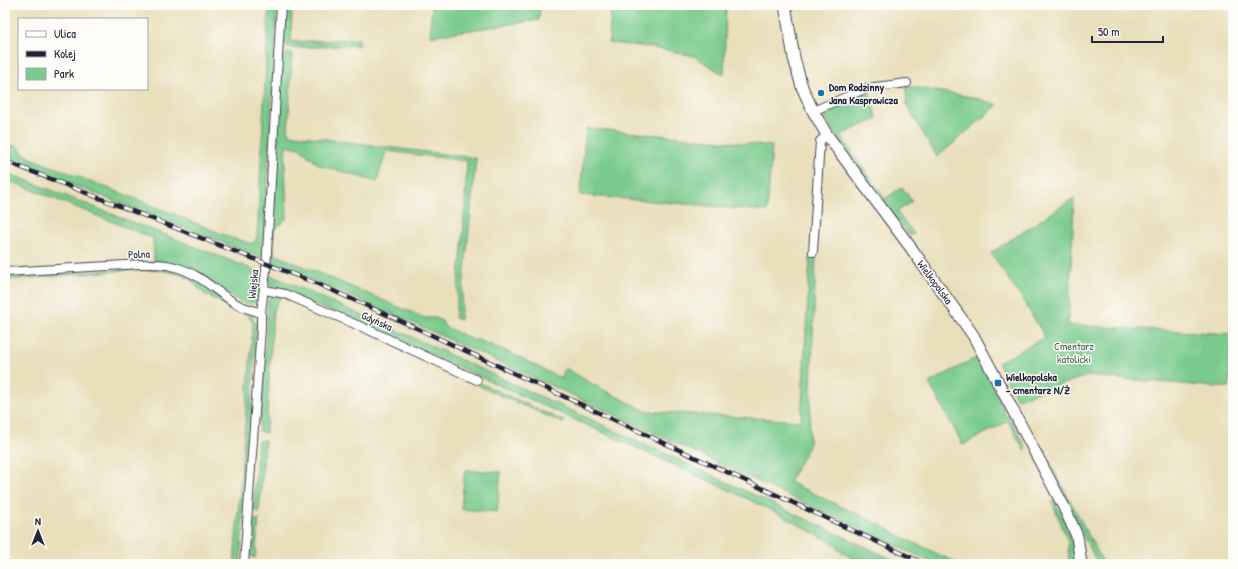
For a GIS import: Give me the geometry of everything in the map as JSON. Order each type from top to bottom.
[{"type":"street","name":"Wiejska","points":[[244,564],[260,352],[261,313],[264,290],[281,5]]},
{"type":"street","name":"Wielkopolska","points":[[785,5],[794,58],[802,87],[813,111],[827,135],[957,312],[980,347],[1064,508],[1077,536],[1081,564]]},
{"type":"street","points":[[813,111],[867,88],[907,83]]},
{"type":"street","points":[[813,252],[820,141],[827,135]]},
{"type":"street","name":"Polna","points":[[5,272],[163,264],[174,266],[198,276],[236,304],[261,313]]},
{"type":"street","name":"Gdyńska","points":[[264,290],[285,294],[371,330],[477,380]]},
{"type":"green space","points":[[269,5],[277,5],[263,258],[5,159],[5,145],[17,146],[33,159],[229,237],[252,244],[257,238]]},
{"type":"green space","points":[[284,5],[292,5],[291,42],[359,39],[359,45],[288,47],[282,41]]},
{"type":"green space","points":[[432,5],[540,5],[539,20],[430,36]]},
{"type":"green space","points":[[611,5],[726,5],[724,75],[694,56],[650,47],[609,43]]},
{"type":"green space","points":[[288,53],[292,53],[288,134],[476,158],[460,320],[455,318],[463,237],[467,161],[386,151],[377,182],[319,165],[299,148],[286,145],[285,165],[287,218],[274,230],[274,254],[425,318],[436,318],[442,321],[444,326],[473,340],[478,340],[513,354],[562,379],[564,369],[567,369],[592,384],[646,411],[801,421],[810,258],[816,255],[809,446],[789,482],[959,564],[935,564],[596,406],[413,323],[270,262],[280,62]]},
{"type":"green space","points":[[906,86],[972,97],[998,105],[937,157],[907,106]]},
{"type":"green space","points":[[869,91],[877,119],[840,135],[853,153],[850,155],[836,137],[820,111]]},
{"type":"green space","points":[[586,128],[772,146],[767,211],[580,195]]},
{"type":"green space","points":[[854,155],[885,199],[902,187],[912,201],[897,212],[914,234],[910,236],[883,202],[851,158]]},
{"type":"green space","points":[[5,172],[262,273],[258,299],[253,303],[245,304],[212,282],[154,260],[153,238],[5,179]]},
{"type":"green space","name":"Cmentarz katolicki","points":[[1074,198],[1068,325],[1232,334],[1229,388],[1087,376],[1017,399],[998,363],[1045,337],[1024,302],[991,253]]},
{"type":"green space","points":[[131,268],[162,269],[184,273],[248,312],[257,325],[240,564],[234,564],[253,324],[247,315],[204,294],[191,280],[182,275],[162,270],[130,270],[5,280],[5,276],[77,273]]},
{"type":"green space","points":[[268,274],[407,335],[902,564],[874,564],[863,559],[854,559],[837,549],[838,546],[777,513],[729,490],[404,342],[272,287],[268,283]]},
{"type":"green space","points":[[274,295],[281,296],[273,310],[266,433],[259,431],[268,301],[270,297]]},
{"type":"green space","points":[[975,358],[977,363],[981,362],[1004,409],[1003,411],[1006,417],[1009,416],[1026,448],[1024,450],[1008,421],[963,445],[929,383]]},
{"type":"green space","points":[[480,383],[564,421],[563,423],[479,386]]},
{"type":"green space","points":[[265,440],[259,513],[253,509],[258,441]]},
{"type":"green space","points":[[1049,461],[1104,564],[1098,564],[1045,463]]},
{"type":"green space","points":[[465,470],[501,472],[497,512],[461,509]]},
{"type":"green space","points":[[1055,501],[1069,530],[1076,564],[1069,564],[1068,541],[1052,502]]},
{"type":"green space","points":[[259,519],[255,558],[249,555],[252,521]]},
{"type":"green space","points":[[1176,558],[1205,560],[1223,564],[1159,564]]},
{"type":"railway","points":[[5,161],[318,284],[412,326],[925,564]]},
{"type":"place","name":"Dom Rodzinny Jana Kasprowicza","points":[[821,93]]},
{"type":"place","name":"Wielkopolska - cmentarz N/Ż","points":[[998,383]]}]
